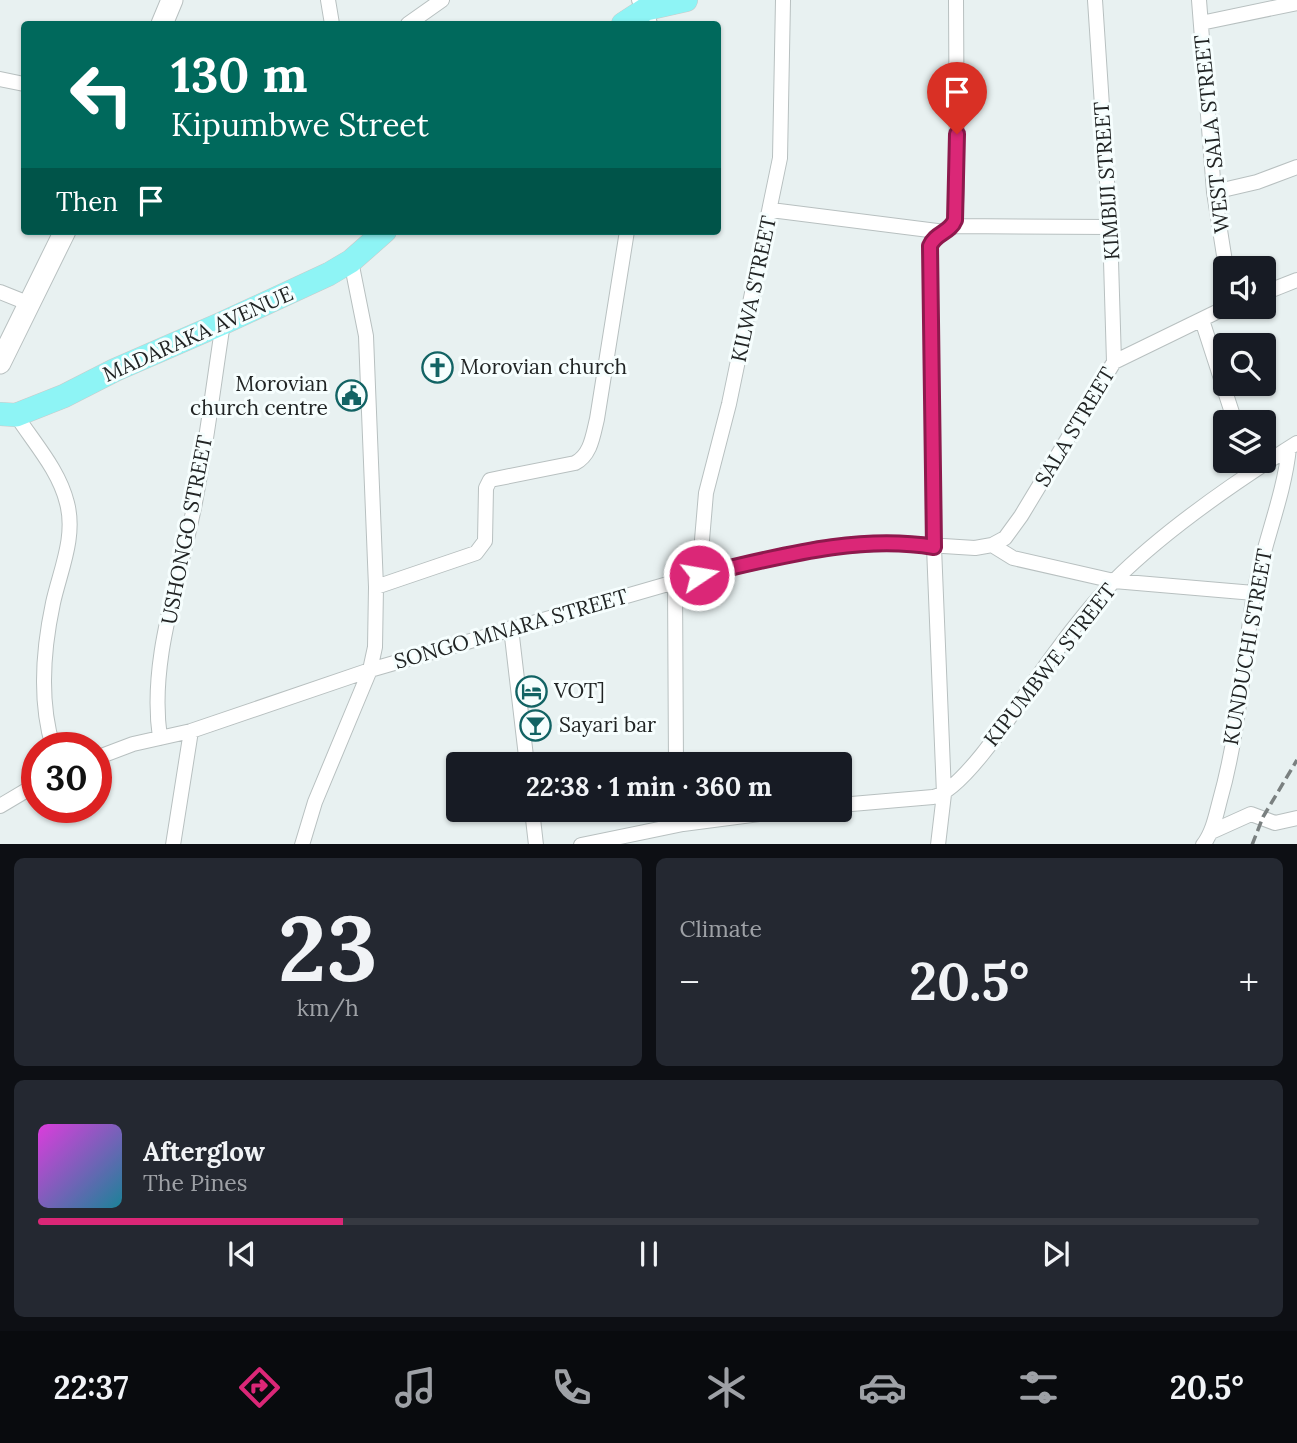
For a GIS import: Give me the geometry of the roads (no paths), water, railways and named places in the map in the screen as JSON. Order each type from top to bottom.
[{"type":"main road","points":[[163,21],[172,0]]},
{"type":"main road","points":[[628,21],[645,11],[686,0]]},
{"type":"main road","points":[[0,363],[63,235]]},
{"type":"main road","name":"MADARAKA AVENUE","points":[[8,414],[223,323],[351,261],[380,235]]},
{"type":"street","points":[[328,0],[332,21]]},
{"type":"street","points":[[412,21],[442,0]]},
{"type":"street","name":"KILWA STREET","points":[[699,575],[706,493],[729,404],[780,158],[783,0]]},
{"type":"street","points":[[938,844],[944,794],[934,547],[930,246],[935,237],[949,229],[955,220],[956,0]]},
{"type":"street","name":"KIMBIJI STREET","points":[[1095,0],[1110,227],[1114,362]]},
{"type":"street","name":"WEST SALA STREET","points":[[1199,0],[1214,192],[1224,256]]},
{"type":"street","points":[[1201,23],[1297,3]]},
{"type":"street","points":[[0,79],[21,83]]},
{"type":"street","points":[[1214,192],[1257,182],[1297,167]]},
{"type":"street","points":[[771,210],[949,229],[1110,227]]},
{"type":"street","points":[[376,587],[476,553],[485,541],[486,488],[490,480],[575,463],[584,457],[597,419],[625,235]]},
{"type":"street","points":[[302,844],[315,802],[370,670],[375,647],[376,587],[366,335],[351,261]]},
{"type":"street","points":[[1276,288],[1297,279]]},
{"type":"street","points":[[0,292],[30,304]]},
{"type":"street","name":"SALA STREET","points":[[992,545],[1005,538],[1021,516],[1114,362],[1213,314]]},
{"type":"street","points":[[1202,320],[1231,410]]},
{"type":"street","name":"USHONGO STREET","points":[[160,738],[157,719],[158,685],[168,624],[196,498],[223,323]]},
{"type":"street","points":[[8,414],[46,458],[61,484],[68,504],[70,526],[53,603],[45,657],[45,712],[50,732]]},
{"type":"street","name":"KIPUMBWE STREET","points":[[1276,454],[1293,445]]},
{"type":"street","name":"KUNDUCHI STREET","points":[[1207,838],[1226,779],[1245,669],[1254,593],[1293,445]]},
{"type":"street","name":"KIPUMBWE STREET","points":[[944,794],[975,761],[1064,640],[1114,581],[1242,473]]},
{"type":"street","name":"SONGO MNARA STREET","points":[[112,752],[133,744],[191,731],[370,670],[699,575],[820,548],[896,543],[934,547]]},
{"type":"street","points":[[934,547],[975,548],[992,545],[1013,558],[1114,581],[1254,593]]},
{"type":"street","points":[[676,583],[676,752]]},
{"type":"street","points":[[511,628],[525,752]]},
{"type":"street","points":[[173,844],[191,731]]},
{"type":"street","points":[[0,806],[21,794]]},
{"type":"street","points":[[852,804],[944,794]]},
{"type":"street","points":[[1207,838],[1251,814],[1275,823],[1297,818]]},
{"type":"street","points":[[533,822],[536,844]]},
{"type":"street","points":[[585,844],[664,822]]},
{"type":"railway","points":[[1252,844],[1263,817],[1297,760]]},
{"type":"place","name":"Morovian church","points":[[437,367]]},
{"type":"place","name":"Morovian church centre","points":[[351,396]]},
{"type":"place","name":"VOT]","points":[[531,691]]},
{"type":"place","name":"Sayari bar","points":[[536,725]]}]
